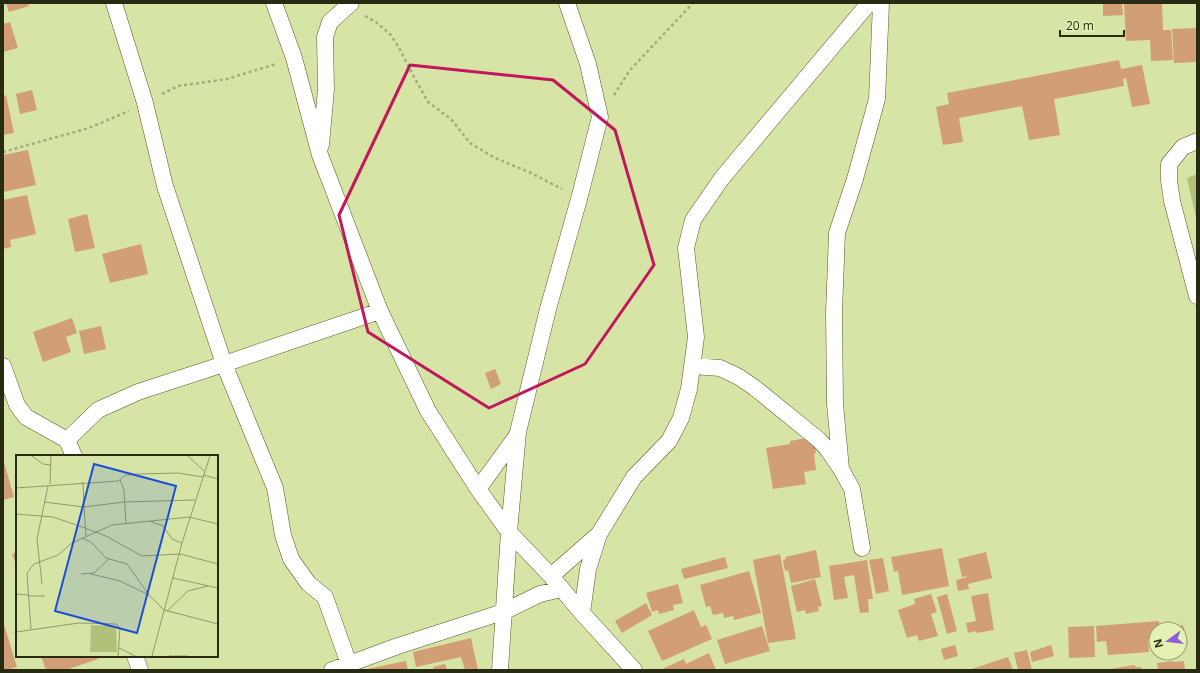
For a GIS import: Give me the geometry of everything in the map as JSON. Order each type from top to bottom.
[{"type":"street","points":[[114,3],[145,103],[165,186],[224,364],[275,488],[283,535],[291,559],[308,583],[325,597],[350,667]]},
{"type":"street","points":[[274,3],[294,58],[320,155],[380,311],[428,411],[478,489],[509,532],[551,576],[582,613],[634,670]]},
{"type":"street","points":[[500,670],[509,532],[518,432],[548,309],[600,117],[588,64],[567,3]]},
{"type":"street","points":[[551,576],[598,534],[634,477],[668,441],[681,418],[689,389],[696,337],[686,248],[693,220],[722,178],[869,3]]},
{"type":"street","points":[[841,469],[835,404],[834,312],[837,233],[855,179],[877,98],[881,3]]},
{"type":"street","points":[[320,155],[326,89],[325,37],[330,22],[350,5]]},
{"type":"street","points":[[1197,142],[1183,147],[1170,164],[1169,180],[1172,201],[1197,296]]},
{"type":"street","points":[[67,440],[98,410],[138,392],[380,311]]},
{"type":"street","points":[[3,366],[17,404],[26,417],[67,440],[74,455]]},
{"type":"street","points":[[693,366],[720,368],[739,377],[755,388],[819,440],[841,469],[852,489],[862,548]]},
{"type":"street","points":[[478,489],[518,432]]},
{"type":"street","points":[[582,613],[588,569],[598,534]]},
{"type":"street","points":[[332,670],[350,667],[398,646],[503,612],[540,594],[562,590]]},
{"type":"street","points":[[135,657],[140,670]]},
{"type":"path","points":[[600,117],[630,70],[693,3]]},
{"type":"path","points":[[350,5],[376,22],[391,35],[428,102],[451,119],[470,143],[493,157],[531,173],[579,199]]},
{"type":"highlighted area","points":[[410,65],[553,80],[615,130],[654,265],[585,364],[489,408],[368,332],[339,215]]},
{"type":"green space","points":[[1197,174],[1197,222],[1187,178]]},
{"type":"building","points":[[6,3],[28,3],[29,6],[9,12]]},
{"type":"building","points":[[1103,3],[1122,3],[1123,15],[1103,16]]},
{"type":"building","points":[[1124,3],[1162,3],[1163,30],[1171,30],[1173,60],[1151,61],[1150,40],[1126,41]]},
{"type":"building","points":[[10,22],[18,48],[3,52],[3,24]]},
{"type":"building","points":[[1197,28],[1197,62],[1174,63],[1172,29]]},
{"type":"building","points":[[1119,60],[1121,69],[1142,65],[1150,104],[1132,107],[1126,78],[1123,79],[1124,86],[1054,99],[1060,135],[1029,140],[1022,106],[959,118],[963,142],[943,145],[936,107],[949,104],[947,93]]},
{"type":"building","points":[[32,90],[37,110],[20,114],[16,94]]},
{"type":"building","points":[[6,95],[14,133],[3,135],[3,96]]},
{"type":"building","points":[[28,150],[36,185],[3,192],[3,155]]},
{"type":"building","points":[[27,195],[36,234],[10,240],[11,247],[3,249],[3,200]]},
{"type":"building","points":[[87,214],[95,248],[75,252],[68,219]]},
{"type":"building","points":[[141,244],[148,274],[110,283],[102,254]]},
{"type":"building","points":[[72,318],[77,333],[66,337],[71,352],[43,362],[33,332]]},
{"type":"building","points":[[101,326],[106,349],[84,354],[79,331]]},
{"type":"building","points":[[495,369],[501,384],[491,389],[485,373]]},
{"type":"building","points":[[813,437],[816,453],[814,454],[816,470],[804,472],[806,484],[773,489],[766,448],[790,444],[790,441]]},
{"type":"building","points":[[3,459],[14,497],[3,500]]},
{"type":"building","points":[[942,548],[949,586],[902,595],[898,571],[894,572],[891,557]]},
{"type":"building","points":[[816,550],[821,577],[791,583],[788,570],[785,571],[783,560],[786,559],[785,557]]},
{"type":"building","points":[[16,552],[16,564],[12,554]]},
{"type":"building","points":[[986,552],[992,578],[968,584],[969,589],[958,591],[956,580],[967,577],[962,577],[958,559]]},
{"type":"building","points":[[780,554],[796,639],[768,643],[753,560]]},
{"type":"building","points":[[725,557],[728,568],[684,579],[681,569]]},
{"type":"building","points":[[883,558],[889,591],[876,594],[869,560]]},
{"type":"building","points":[[867,560],[873,599],[868,599],[869,612],[860,613],[854,575],[844,577],[848,598],[834,600],[829,566]]},
{"type":"building","points":[[749,571],[761,613],[734,620],[733,616],[724,618],[723,613],[713,615],[710,606],[706,607],[700,585]]},
{"type":"building","points":[[815,579],[822,606],[818,607],[819,611],[806,614],[805,610],[797,612],[791,586]]},
{"type":"building","points":[[678,584],[683,603],[673,605],[674,610],[659,614],[658,610],[652,612],[646,593]]},
{"type":"building","points":[[988,593],[994,630],[968,633],[966,623],[976,621],[971,596]]},
{"type":"building","points":[[931,594],[937,612],[931,614],[938,636],[919,641],[917,635],[907,638],[898,610],[915,604],[914,599]]},
{"type":"building","points":[[947,594],[957,631],[947,634],[937,597]]},
{"type":"building","points":[[646,603],[652,615],[622,633],[615,621]]},
{"type":"building","points":[[694,610],[701,627],[706,625],[712,639],[662,661],[648,631]]},
{"type":"building","points":[[3,621],[17,667],[7,670],[3,670]]},
{"type":"building","points":[[1148,622],[1148,652],[1108,655],[1106,641],[1097,642],[1096,626]]},
{"type":"building","points":[[762,626],[770,651],[725,664],[717,640]]},
{"type":"building","points":[[1094,626],[1095,657],[1069,658],[1068,627]]},
{"type":"building","points":[[471,638],[478,670],[465,670],[461,657],[416,667],[413,652]]},
{"type":"building","points":[[955,645],[958,656],[944,660],[941,649]]},
{"type":"building","points":[[1051,645],[1054,656],[1032,662],[1030,652]]},
{"type":"building","points":[[1027,650],[1032,670],[1018,670],[1014,653]]},
{"type":"building","points":[[709,653],[716,670],[660,670],[684,659],[686,664]]},
{"type":"building","points":[[41,657],[97,657],[98,659],[66,670],[46,670]]},
{"type":"building","points":[[1008,657],[1013,670],[969,670]]},
{"type":"building","points":[[406,661],[408,670],[367,670],[367,669]]},
{"type":"building","points":[[1184,661],[1185,670],[1158,670],[1157,663]]},
{"type":"building","points":[[445,664],[447,670],[434,670],[433,667]]},
{"type":"building","points":[[1135,665],[1135,667],[1141,667],[1142,670],[1109,670],[1109,669]]}]
